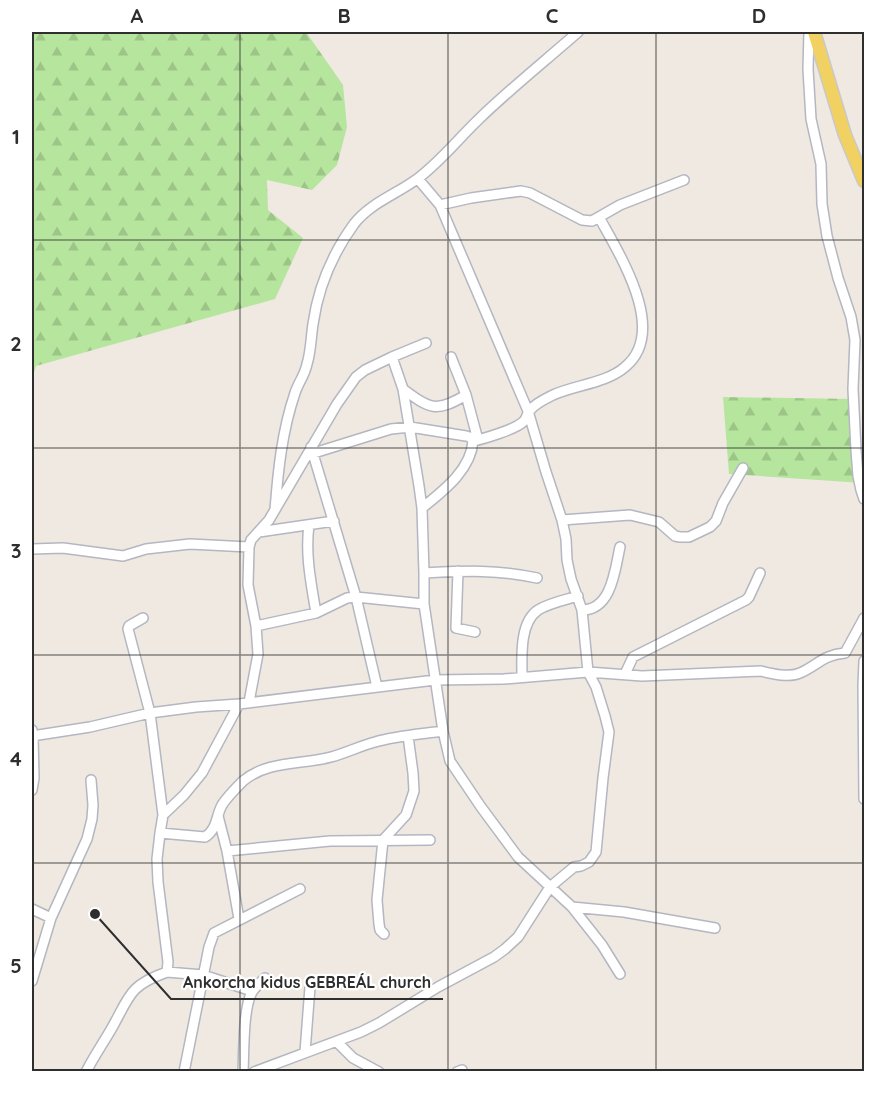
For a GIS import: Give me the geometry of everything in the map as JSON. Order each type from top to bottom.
[{"type":"main road","points":[[811,32],[845,135],[864,181]]},
{"type":"street","points":[[275,510],[286,425],[295,393],[307,364],[313,322],[324,279],[356,221],[374,206],[418,179],[480,118],[578,32]]},
{"type":"street","points":[[811,32],[808,69],[811,119],[821,164],[822,204],[827,236],[851,317],[855,340],[856,450],[858,476],[864,499]]},
{"type":"street","points":[[254,1071],[361,1032],[494,957],[518,937],[550,887],[573,867],[589,862],[596,852],[609,732],[596,687],[588,672],[582,610],[571,579],[562,520],[528,411],[440,205],[418,179]]},
{"type":"street","points":[[440,205],[521,191],[530,193],[582,220],[592,220],[620,205],[684,180]]},
{"type":"street","points":[[313,450],[391,429],[410,427],[471,437],[475,440],[491,436],[521,424],[528,411],[539,402],[560,392],[616,373],[626,366],[637,353],[640,343],[643,327],[640,305],[623,261],[599,217]]},
{"type":"street","points":[[163,815],[202,773],[244,703],[258,654],[249,585],[251,540],[275,510],[313,450],[337,404],[356,377],[365,370],[426,343]]},
{"type":"street","points":[[392,357],[403,389],[422,508],[424,604],[443,731],[450,761],[518,857],[572,907],[602,945],[620,974]]},
{"type":"street","points":[[422,508],[456,477],[475,440],[466,395],[451,357]]},
{"type":"street","points":[[403,389],[422,403],[435,407],[445,406],[466,395]]},
{"type":"street","points":[[313,450],[356,597],[377,687]]},
{"type":"street","points":[[562,520],[630,515],[658,522],[675,536],[689,537],[710,527],[716,521],[743,468]]},
{"type":"street","points":[[259,532],[334,521]]},
{"type":"street","points":[[309,525],[308,563],[316,613]]},
{"type":"street","points":[[32,549],[63,548],[123,556],[146,549],[189,544],[249,548]]},
{"type":"street","points":[[582,610],[594,608],[601,603],[608,592],[620,547]]},
{"type":"street","points":[[424,573],[481,570],[512,572],[537,578]]},
{"type":"street","points":[[459,571],[456,628],[475,632]]},
{"type":"street","points":[[625,674],[633,657],[746,600],[750,597],[760,573]]},
{"type":"street","points":[[522,677],[522,645],[531,616],[549,604],[578,596]]},
{"type":"street","points":[[256,626],[316,613],[347,598],[424,604]]},
{"type":"street","points":[[143,618],[129,626],[128,629],[150,713],[163,815],[157,859],[168,962],[167,972]]},
{"type":"street","points":[[32,790],[34,778],[32,734],[90,727],[150,713],[435,680],[588,672],[642,676],[761,671],[798,674],[832,654],[845,653],[864,618]]},
{"type":"street","points":[[864,661],[864,799]]},
{"type":"street","points":[[159,833],[205,837],[210,835],[222,806],[243,781],[270,767],[330,758],[377,741],[443,731]]},
{"type":"street","points":[[384,934],[379,924],[377,900],[382,840],[406,815],[414,791],[408,736]]},
{"type":"street","points":[[32,981],[51,918],[87,839],[93,812],[91,780]]},
{"type":"street","points":[[218,816],[227,851],[239,919]]},
{"type":"street","points":[[227,851],[321,841],[430,840]]},
{"type":"street","points":[[184,1071],[209,947],[214,933],[300,889]]},
{"type":"street","points":[[572,907],[624,912],[715,928]]},
{"type":"street","points":[[32,909],[51,918]]},
{"type":"street","points":[[86,1071],[124,1003],[144,982],[167,972],[203,975],[252,991]]},
{"type":"street","points":[[243,1071],[246,1018],[252,991],[265,978]]},
{"type":"street","points":[[305,1052],[310,987]]},
{"type":"street","points":[[337,1042],[353,1058],[379,1071]]},
{"type":"street","points":[[281,1071],[283,1061]]},
{"type":"green space","points":[[32,32],[306,32],[343,85],[347,127],[337,165],[312,190],[267,180],[268,210],[303,238],[275,299],[36,366],[32,379]]},
{"type":"green space","points":[[723,397],[853,399],[863,483],[729,474]]},
{"type":"place","name":"Ankorcha kidus GEBREÁL church","points":[[95,914]]}]
